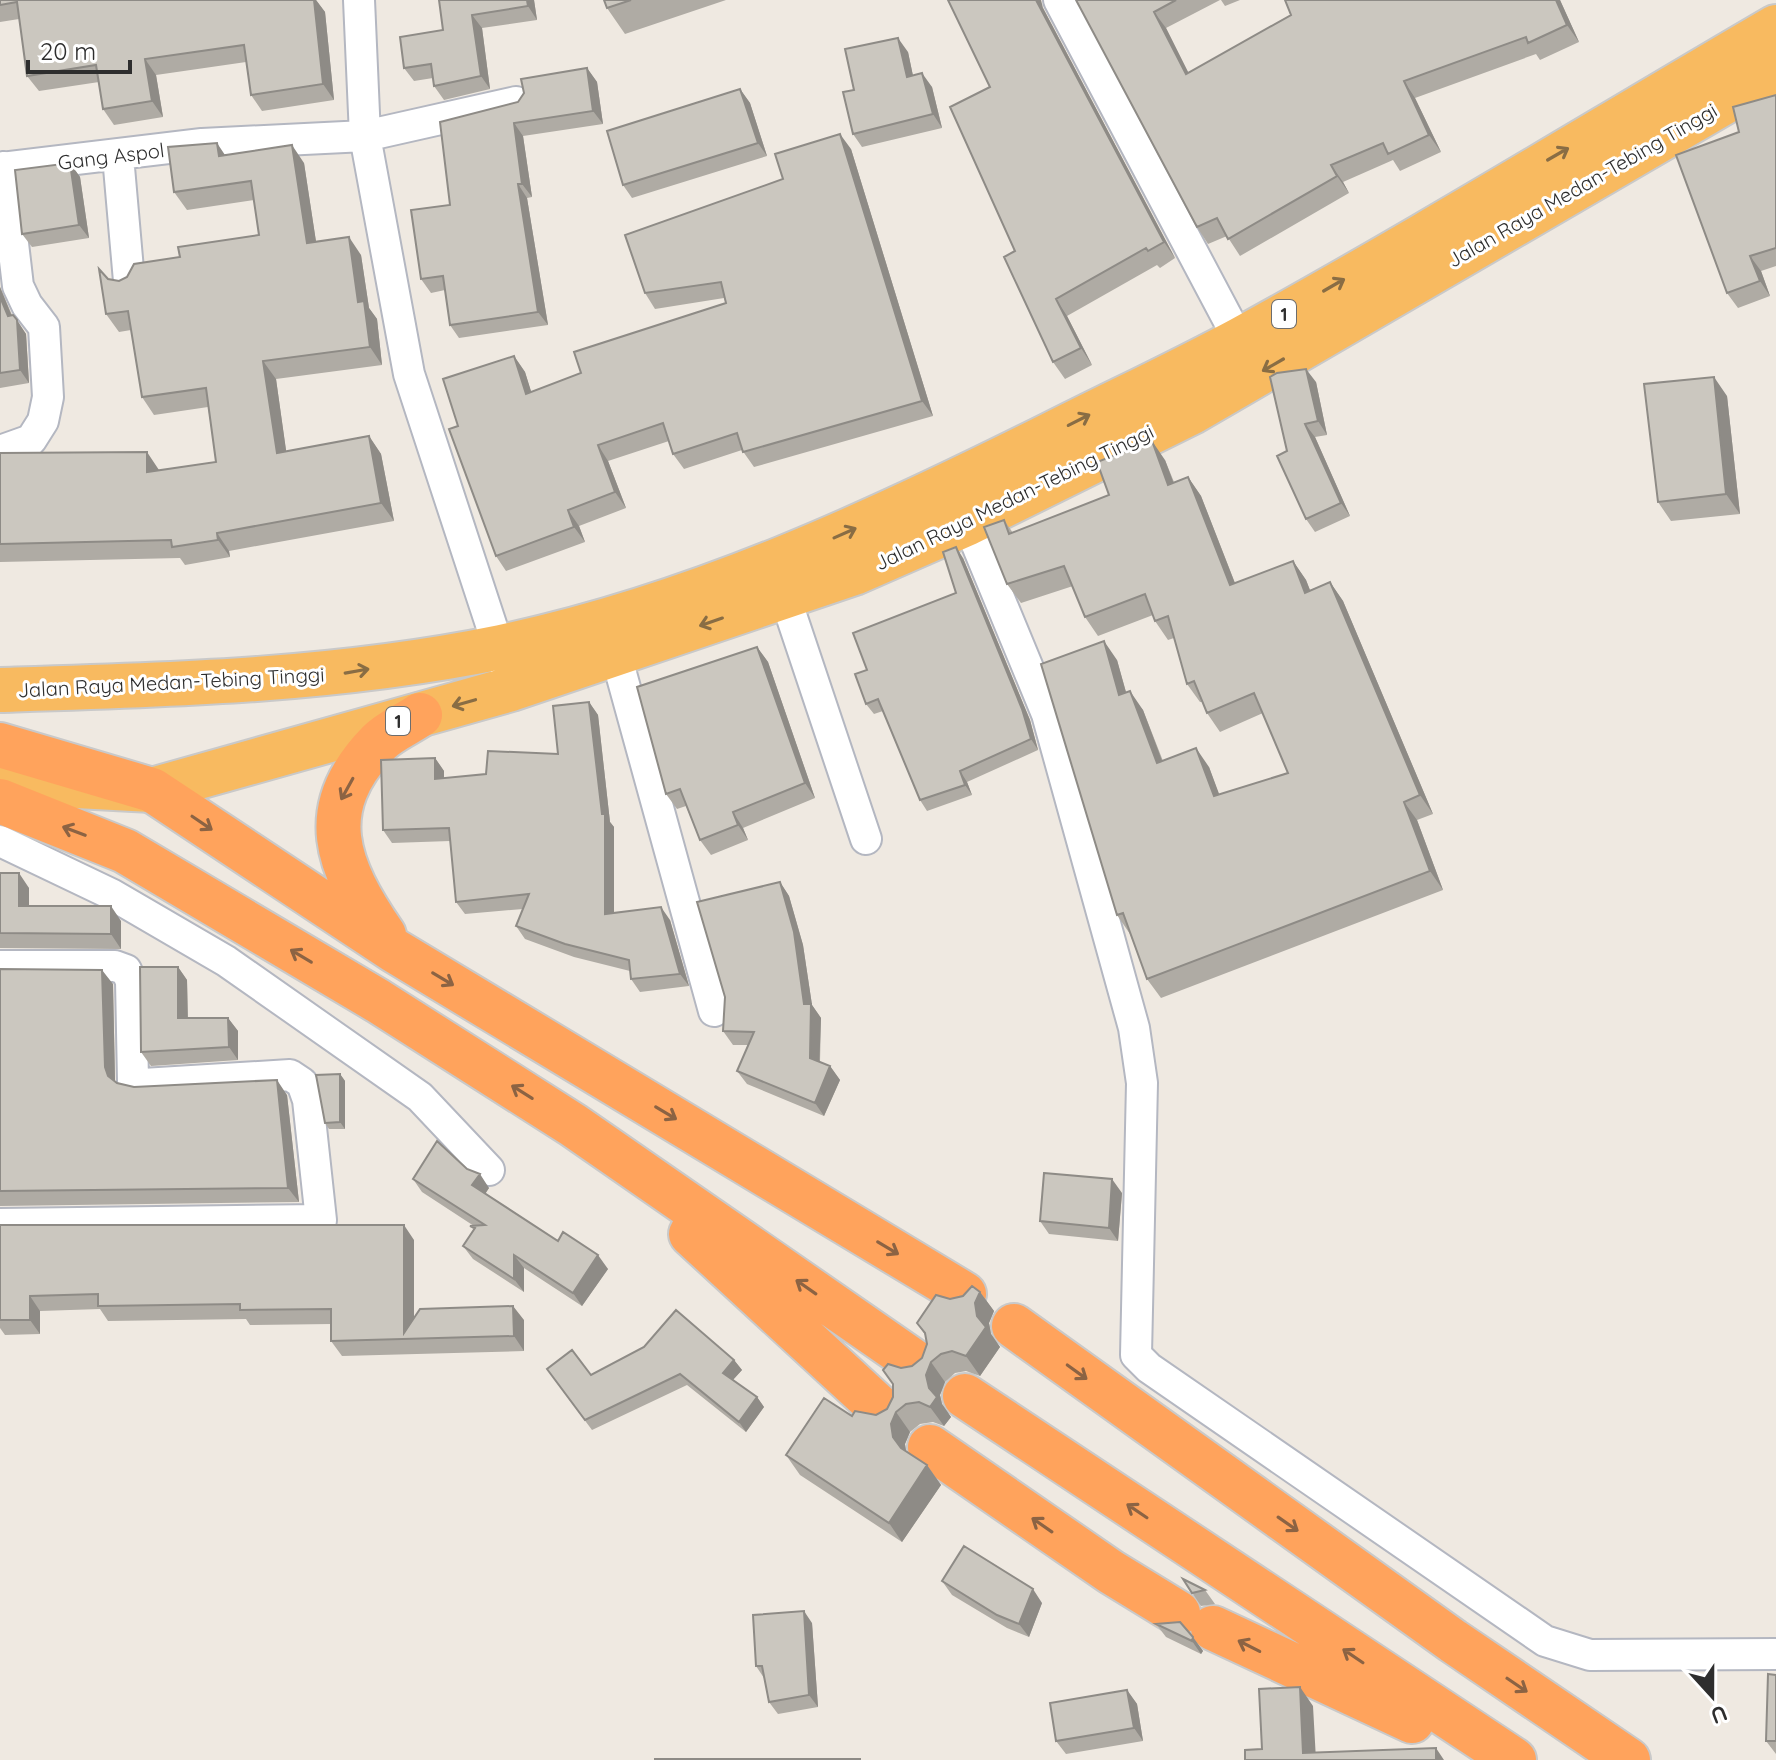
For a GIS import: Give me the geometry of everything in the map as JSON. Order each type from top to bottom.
[{"type":"highway","name":"Jalan Raya Medan-Tebing Tinggi","points":[[0,782],[152,790],[511,689],[611,637],[780,580],[916,502],[1239,340],[1776,27]]},
{"type":"highway","name":"Jalan Raya Medan-Tebing Tinggi","points":[[780,580],[854,573],[968,523],[1192,412],[1776,72]]},
{"type":"highway","name":"Jalan Raya Medan-Tebing Tinggi","points":[[0,690],[221,683],[342,673],[499,647],[611,637]]},
{"type":"highway","points":[[395,951],[357,896],[343,863],[339,805],[380,742],[420,715]]},
{"type":"highway","points":[[0,745],[152,790],[395,951],[964,1294]]},
{"type":"highway","points":[[0,801],[125,851],[378,1001],[573,1125],[916,1363]]},
{"type":"highway","points":[[573,1125],[883,1411]]},
{"type":"highway","points":[[1014,1326],[1427,1623],[1628,1760]]},
{"type":"highway","points":[[965,1396],[1514,1760]]},
{"type":"highway","points":[[930,1447],[1111,1572],[1196,1620],[1498,1760]]},
{"type":"street","points":[[359,0],[365,136],[409,374],[511,689]]},
{"type":"street","points":[[1059,0],[1239,340]]},
{"type":"street","name":"Gang Aspol","points":[[2,167],[202,144],[365,136],[516,102]]},
{"type":"street","points":[[118,156],[129,281]]},
{"type":"street","points":[[0,451],[31,440],[43,421],[48,397],[44,327],[27,305],[18,286],[2,167]]},
{"type":"street","points":[[968,523],[1047,714],[1134,1028],[1142,1083],[1136,1355],[1149,1368],[1545,1641],[1590,1655],[1776,1654]]},
{"type":"street","points":[[780,580],[866,839]]},
{"type":"street","points":[[611,637],[714,1011]]},
{"type":"street","points":[[0,841],[111,894],[226,961],[420,1097],[489,1170]]},
{"type":"street","points":[[0,966],[115,966],[126,970],[131,981],[133,1081],[143,1084],[290,1075],[302,1083],[308,1100],[321,1220],[0,1224]]},
{"type":"building","points":[[0,0],[314,0],[323,84],[251,95],[244,45],[145,59],[152,101],[103,109],[96,65],[27,76],[17,2],[0,5]]},
{"type":"building","points":[[439,0],[527,0],[528,6],[472,15],[481,76],[434,86],[431,64],[404,68],[400,37],[443,30]]},
{"type":"building","points":[[604,0],[631,0],[607,8]]},
{"type":"building","points":[[948,0],[1036,0],[1164,242],[1148,251],[1146,248],[1056,299],[1081,348],[1053,362],[1004,257],[1015,251],[950,107],[990,87]]},
{"type":"building","points":[[1076,0],[1176,0],[1154,12],[1186,74],[1291,15],[1285,0],[1556,0],[1567,25],[1528,43],[1526,37],[1404,81],[1429,135],[1388,154],[1383,143],[1331,165],[1337,176],[1228,239],[1217,218],[1197,227]]},
{"type":"building","points":[[898,38],[907,77],[922,73],[933,114],[853,134],[843,92],[854,90],[845,49]]},
{"type":"building","points":[[587,68],[593,111],[514,123],[522,184],[518,184],[538,312],[450,325],[443,276],[421,279],[411,210],[450,205],[440,122],[518,102],[524,93],[521,79]]},
{"type":"building","points":[[740,89],[758,143],[623,185],[607,131]]},
{"type":"building","points":[[1776,95],[1776,248],[1750,256],[1760,281],[1727,293],[1676,155],[1739,132],[1733,107]]},
{"type":"building","points":[[840,134],[922,401],[743,452],[737,433],[673,454],[663,423],[598,445],[615,492],[568,510],[574,527],[496,556],[449,429],[458,426],[443,379],[514,356],[526,394],[581,373],[574,352],[726,303],[721,282],[645,293],[625,235],[783,179],[775,154]]},
{"type":"building","points":[[217,143],[219,156],[292,145],[307,243],[349,237],[358,302],[364,301],[370,347],[263,361],[277,453],[369,436],[381,503],[217,533],[218,540],[172,547],[171,540],[0,544],[0,453],[147,452],[147,472],[216,462],[206,388],[142,397],[128,311],[106,314],[99,269],[108,279],[119,281],[127,277],[134,264],[180,257],[178,247],[259,235],[251,181],[174,192],[168,147]]},
{"type":"building","points":[[70,163],[79,225],[22,234],[15,170]]},
{"type":"building","points":[[0,297],[8,316],[13,315],[17,320],[20,370],[0,373]]},
{"type":"building","points":[[1306,369],[1318,421],[1305,424],[1341,503],[1306,519],[1277,456],[1287,451],[1270,377]]},
{"type":"building","points":[[1714,377],[1726,494],[1658,502],[1644,384]]},
{"type":"building","points":[[1152,441],[1168,485],[1188,477],[1230,585],[1293,561],[1305,593],[1330,582],[1420,795],[1404,802],[1430,871],[1147,979],[1123,913],[1117,915],[1041,664],[1104,641],[1119,695],[1130,691],[1157,763],[1196,748],[1214,796],[1288,773],[1254,693],[1207,713],[1194,681],[1187,684],[1168,616],[1155,621],[1145,594],[1085,617],[1064,566],[1007,584],[984,527],[1004,520],[1009,534],[1109,495],[1097,462]]},
{"type":"building","points":[[956,547],[1022,709],[1031,739],[960,771],[965,785],[920,800],[878,699],[866,704],[855,674],[867,670],[853,633],[956,593],[943,552]]},
{"type":"building","points":[[757,647],[805,783],[733,812],[738,825],[700,840],[680,789],[666,794],[637,687]]},
{"type":"building","points":[[589,702],[602,814],[605,814],[605,914],[661,907],[680,974],[631,979],[629,960],[565,944],[516,926],[529,894],[456,902],[449,828],[383,830],[381,760],[435,758],[435,779],[486,774],[488,751],[558,754],[553,706]]},
{"type":"building","points":[[0,873],[19,873],[19,906],[111,906],[111,934],[0,933]]},
{"type":"building","points":[[780,882],[794,932],[804,1004],[811,1004],[810,1058],[830,1066],[815,1103],[737,1071],[754,1032],[723,1031],[725,997],[697,902]]},
{"type":"building","points":[[140,967],[178,967],[178,1018],[228,1018],[229,1047],[141,1052]]},
{"type":"building","points":[[0,969],[102,970],[105,1067],[108,1076],[117,1083],[134,1087],[277,1080],[288,1188],[0,1191]]},
{"type":"building","points":[[340,1074],[340,1122],[325,1123],[316,1075]]},
{"type":"building","points":[[437,1141],[467,1169],[480,1174],[472,1185],[558,1241],[563,1232],[598,1255],[573,1293],[514,1255],[514,1279],[463,1246],[475,1228],[470,1226],[485,1225],[413,1179]]},
{"type":"building","points":[[1044,1173],[1112,1179],[1109,1228],[1040,1221]]},
{"type":"building","points":[[0,1225],[404,1225],[404,1333],[420,1309],[513,1306],[514,1336],[331,1341],[331,1309],[240,1310],[240,1304],[98,1306],[98,1294],[30,1296],[30,1320],[0,1320]]},
{"type":"building","points":[[972,1286],[980,1292],[975,1303],[977,1316],[986,1327],[966,1356],[952,1351],[941,1354],[931,1362],[926,1375],[929,1388],[937,1397],[930,1407],[919,1402],[906,1404],[896,1412],[891,1424],[893,1437],[901,1448],[927,1465],[889,1523],[786,1455],[824,1398],[852,1416],[855,1411],[876,1415],[887,1409],[893,1397],[893,1384],[883,1370],[888,1364],[901,1368],[912,1366],[922,1358],[927,1344],[925,1333],[917,1323],[936,1295],[950,1299],[963,1296]]},
{"type":"building","points":[[676,1310],[734,1360],[723,1373],[757,1397],[739,1422],[680,1374],[585,1420],[547,1369],[572,1350],[591,1375],[644,1347]]},
{"type":"building","points":[[964,1546],[1033,1589],[1019,1624],[997,1615],[942,1581]]},
{"type":"building","points":[[1183,1579],[1205,1590],[1192,1593]]},
{"type":"building","points":[[804,1611],[809,1695],[769,1702],[762,1666],[756,1666],[753,1615]]},
{"type":"building","points":[[1180,1622],[1193,1637],[1192,1641],[1156,1624]]},
{"type":"building","points":[[1768,1674],[1776,1675],[1776,1741],[1766,1741]]},
{"type":"building","points":[[1300,1687],[1303,1753],[1436,1748],[1436,1760],[1245,1760],[1245,1750],[1262,1749],[1259,1689]]},
{"type":"building","points":[[1127,1690],[1134,1728],[1056,1741],[1050,1703]]},
{"type":"building","points":[[860,1759],[860,1760],[655,1760]]}]
